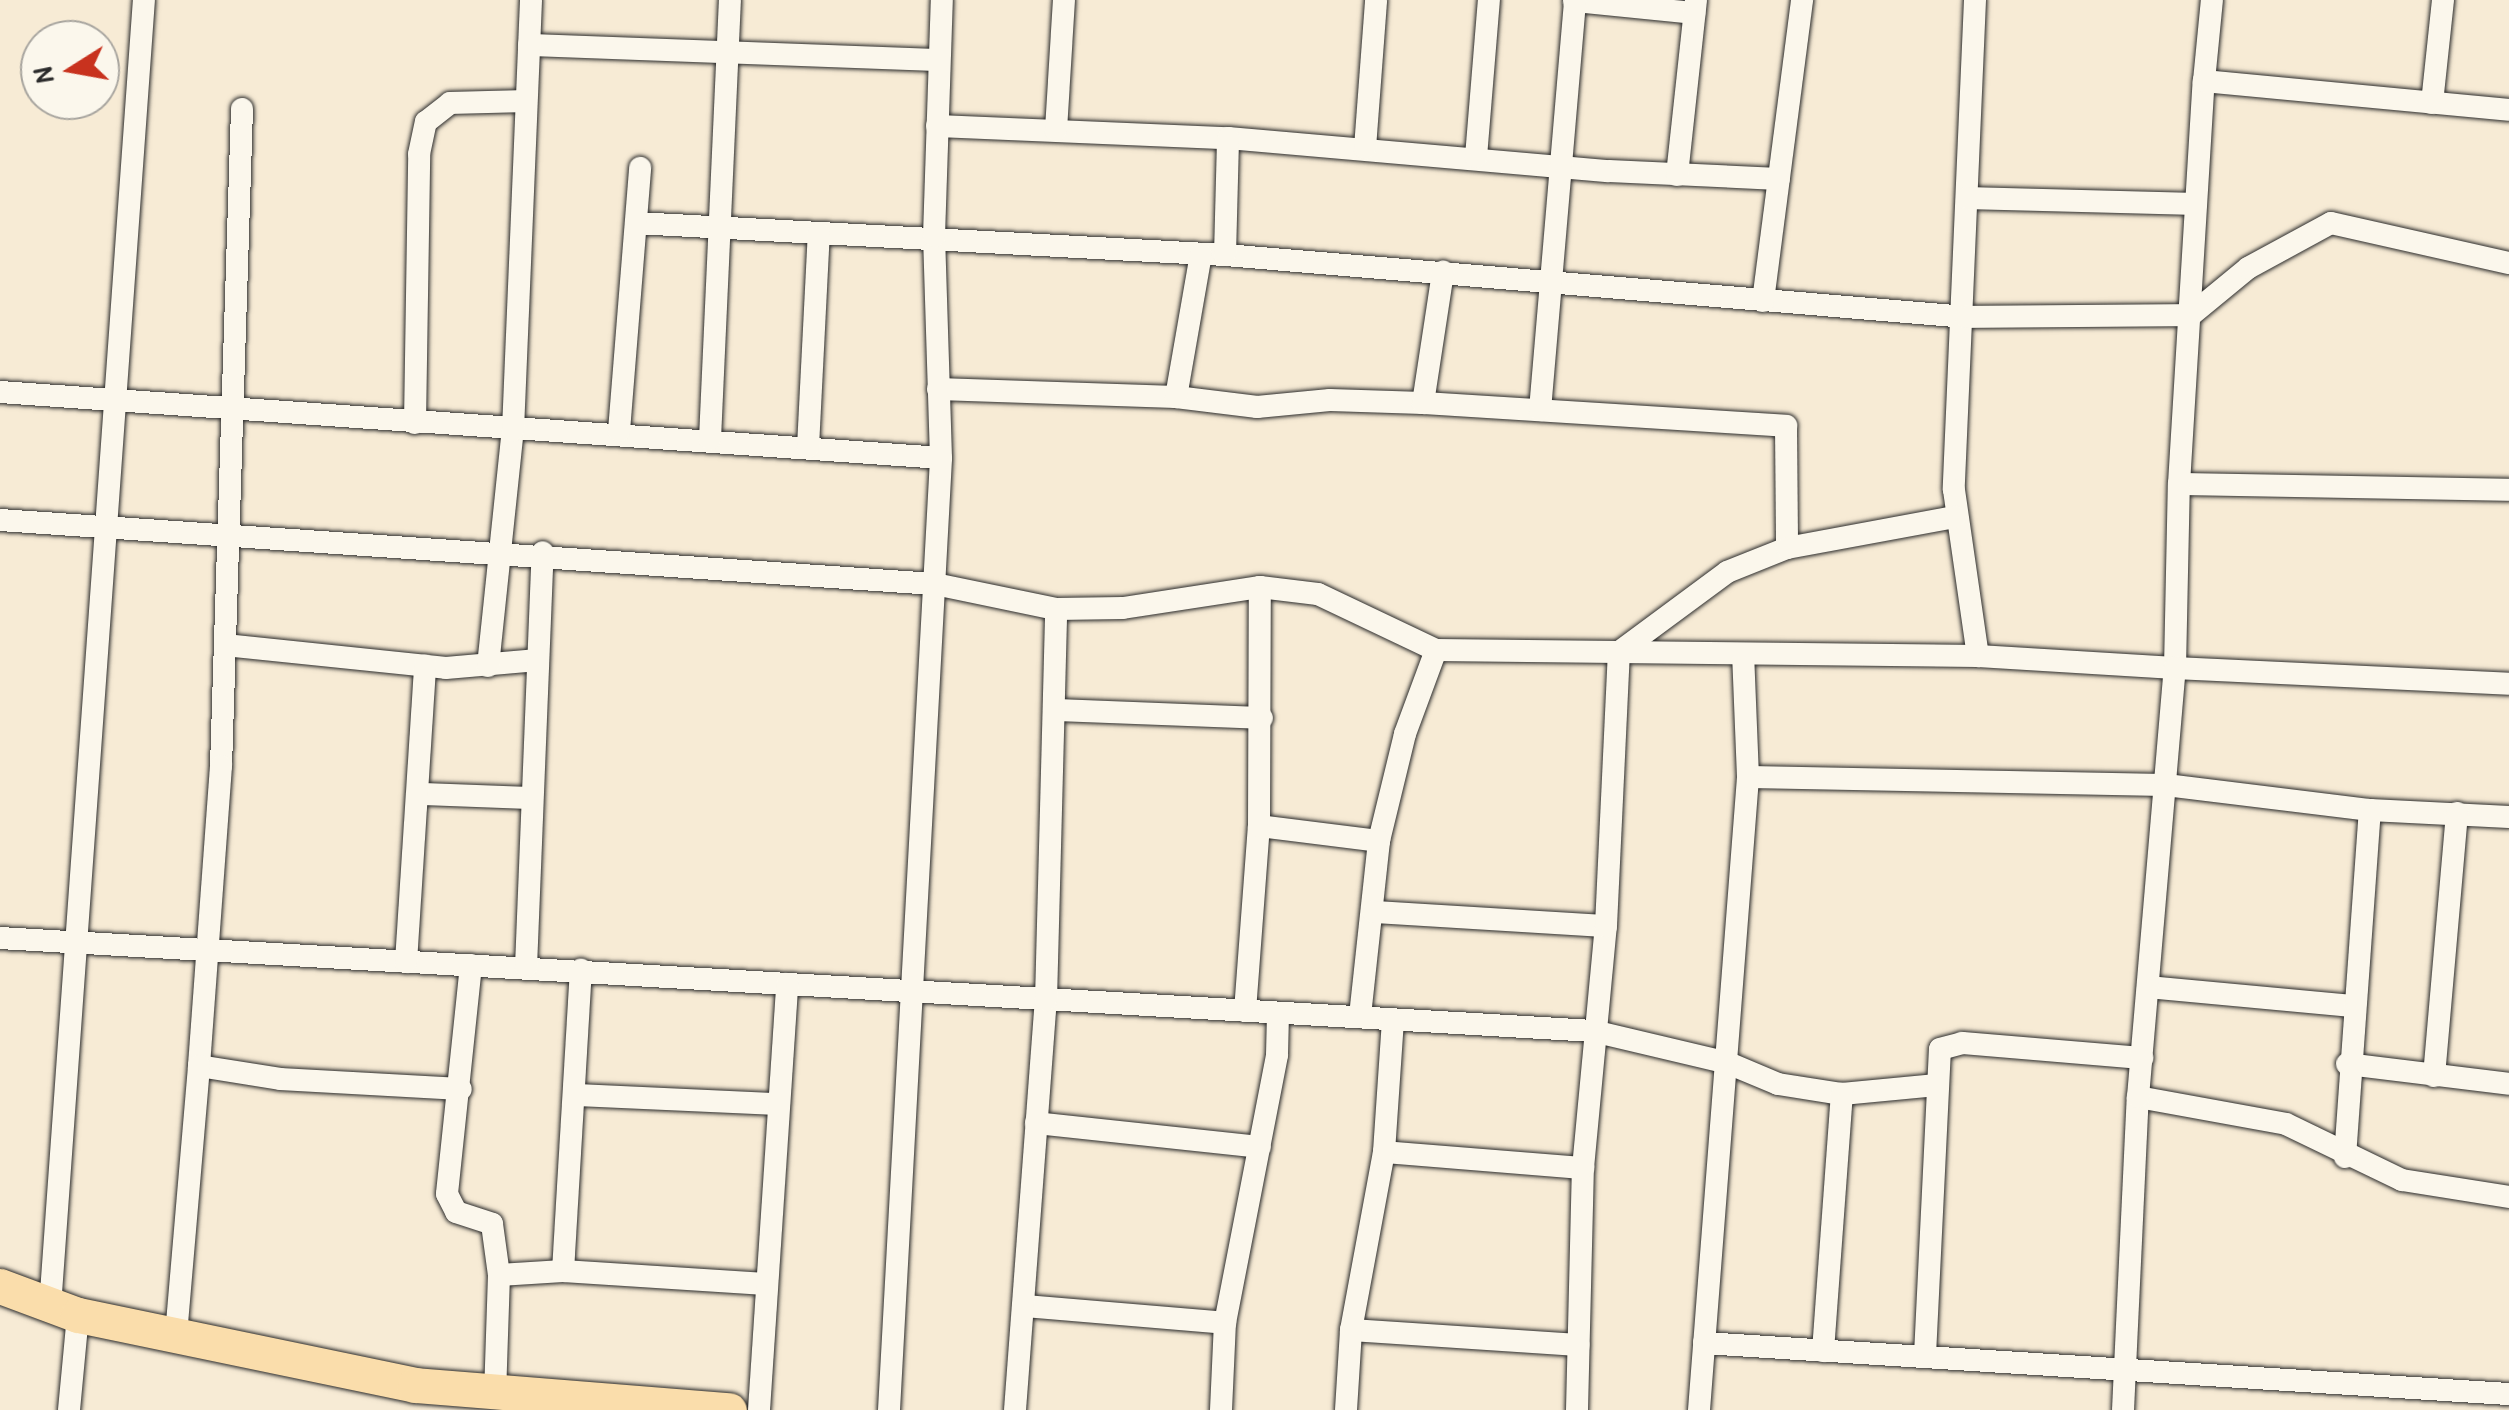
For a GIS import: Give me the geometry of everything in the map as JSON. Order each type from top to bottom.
[{"type":"main road","points":[[0,1286],[64,1311],[176,1335],[414,1398],[495,1393],[538,1403],[729,1410]]},
{"type":"street","points":[[70,1410],[64,1311],[72,943],[144,0]]},
{"type":"street","points":[[488,666],[504,550],[513,430],[531,0]]},
{"type":"street","points":[[710,439],[730,0]]},
{"type":"street","points":[[889,1410],[941,458],[934,236],[942,0]]},
{"type":"street","points":[[1056,130],[1064,0]]},
{"type":"street","points":[[1366,148],[1376,0]]},
{"type":"street","points":[[1476,157],[1489,0]]},
{"type":"street","points":[[1540,410],[1554,279],[1557,167],[1574,0],[1695,6],[1677,175]]},
{"type":"street","points":[[1763,301],[1802,0]]},
{"type":"street","points":[[1975,0],[1966,317],[1955,518],[1978,656]]},
{"type":"street","points":[[2123,1410],[2138,1096],[2175,668],[2179,484],[2212,0]]},
{"type":"street","points":[[2432,103],[2443,0]]},
{"type":"street","points":[[529,45],[939,60]]},
{"type":"street","points":[[2204,81],[2509,110]]},
{"type":"street","points":[[415,423],[418,154],[426,122],[450,103],[526,101]]},
{"type":"street","points":[[176,1335],[208,954],[226,646],[242,109]]},
{"type":"street","points":[[936,126],[1228,138],[1557,167],[1778,179]]},
{"type":"street","points":[[1226,256],[1228,138]]},
{"type":"street","points":[[620,431],[640,168]]},
{"type":"street","points":[[1967,198],[2196,204]]},
{"type":"street","points":[[636,224],[934,236],[1201,254],[1554,279],[1966,317],[2191,315],[2248,268],[2331,223],[2509,263]]},
{"type":"street","points":[[808,448],[819,233]]},
{"type":"street","points":[[1176,397],[1201,254]]},
{"type":"street","points":[[1422,403],[1442,272]]},
{"type":"street","points":[[938,389],[1176,397],[1257,408],[1330,400],[1422,403],[1786,426],[1787,548]]},
{"type":"street","points":[[0,392],[513,430],[620,431],[941,458]]},
{"type":"street","points":[[2179,484],[2509,490]]},
{"type":"street","points":[[1619,652],[1727,572],[1787,548],[1955,518]]},
{"type":"street","points":[[0,520],[543,552],[935,584],[1056,609],[1123,608],[1260,587],[1318,594],[1436,650],[1978,656],[2509,684]]},
{"type":"street","points":[[526,967],[543,552]]},
{"type":"street","points":[[1245,1011],[1259,826],[1260,587]]},
{"type":"street","points":[[1015,1410],[1046,1000],[1056,609]]},
{"type":"street","points":[[226,646],[425,666],[488,666],[538,660]]},
{"type":"street","points":[[1360,1017],[1379,841],[1405,734],[1436,650]]},
{"type":"street","points":[[1576,1410],[1583,1168],[1593,1031],[1606,926],[1619,652]]},
{"type":"street","points":[[1700,1410],[1748,777],[1744,654]]},
{"type":"street","points":[[406,962],[421,794],[425,666]]},
{"type":"street","points":[[1055,710],[1262,718]]},
{"type":"street","points":[[1748,777],[2166,785],[2370,810],[2509,817]]},
{"type":"street","points":[[421,794],[532,798]]},
{"type":"street","points":[[2344,1157],[2347,1064],[2370,810]]},
{"type":"street","points":[[2434,1076],[2456,814]]},
{"type":"street","points":[[1259,826],[1379,841]]},
{"type":"street","points":[[1374,912],[1606,926]]},
{"type":"street","points":[[0,938],[208,954],[581,970],[1593,1031],[1728,1063],[1778,1084],[1842,1094],[1936,1085]]},
{"type":"street","points":[[471,965],[449,1206],[492,1224],[498,1274],[495,1393]]},
{"type":"street","points":[[563,1271],[577,1095],[581,970]]},
{"type":"street","points":[[759,1410],[787,984]]},
{"type":"street","points":[[2148,987],[2352,1006]]},
{"type":"street","points":[[1221,1410],[1225,1324],[1260,1148],[1278,1015]]},
{"type":"street","points":[[1346,1410],[1351,1330],[1384,1152],[1393,1020]]},
{"type":"street","points":[[1924,1355],[1937,1057],[1949,1044],[2142,1058]]},
{"type":"street","points":[[2347,1064],[2509,1084]]},
{"type":"street","points":[[199,1066],[280,1078],[461,1089]]},
{"type":"street","points":[[1823,1351],[1842,1094]]},
{"type":"street","points":[[577,1095],[778,1104]]},
{"type":"street","points":[[2138,1096],[2286,1124],[2344,1157],[2402,1180],[2509,1197]]},
{"type":"street","points":[[1036,1123],[1260,1148]]},
{"type":"street","points":[[1384,1152],[1583,1168]]},
{"type":"street","points":[[498,1274],[563,1271],[766,1284]]},
{"type":"street","points":[[1024,1306],[1225,1324]]},
{"type":"street","points":[[1351,1330],[1578,1345]]},
{"type":"street","points":[[1704,1343],[2125,1366],[2509,1394]]}]
